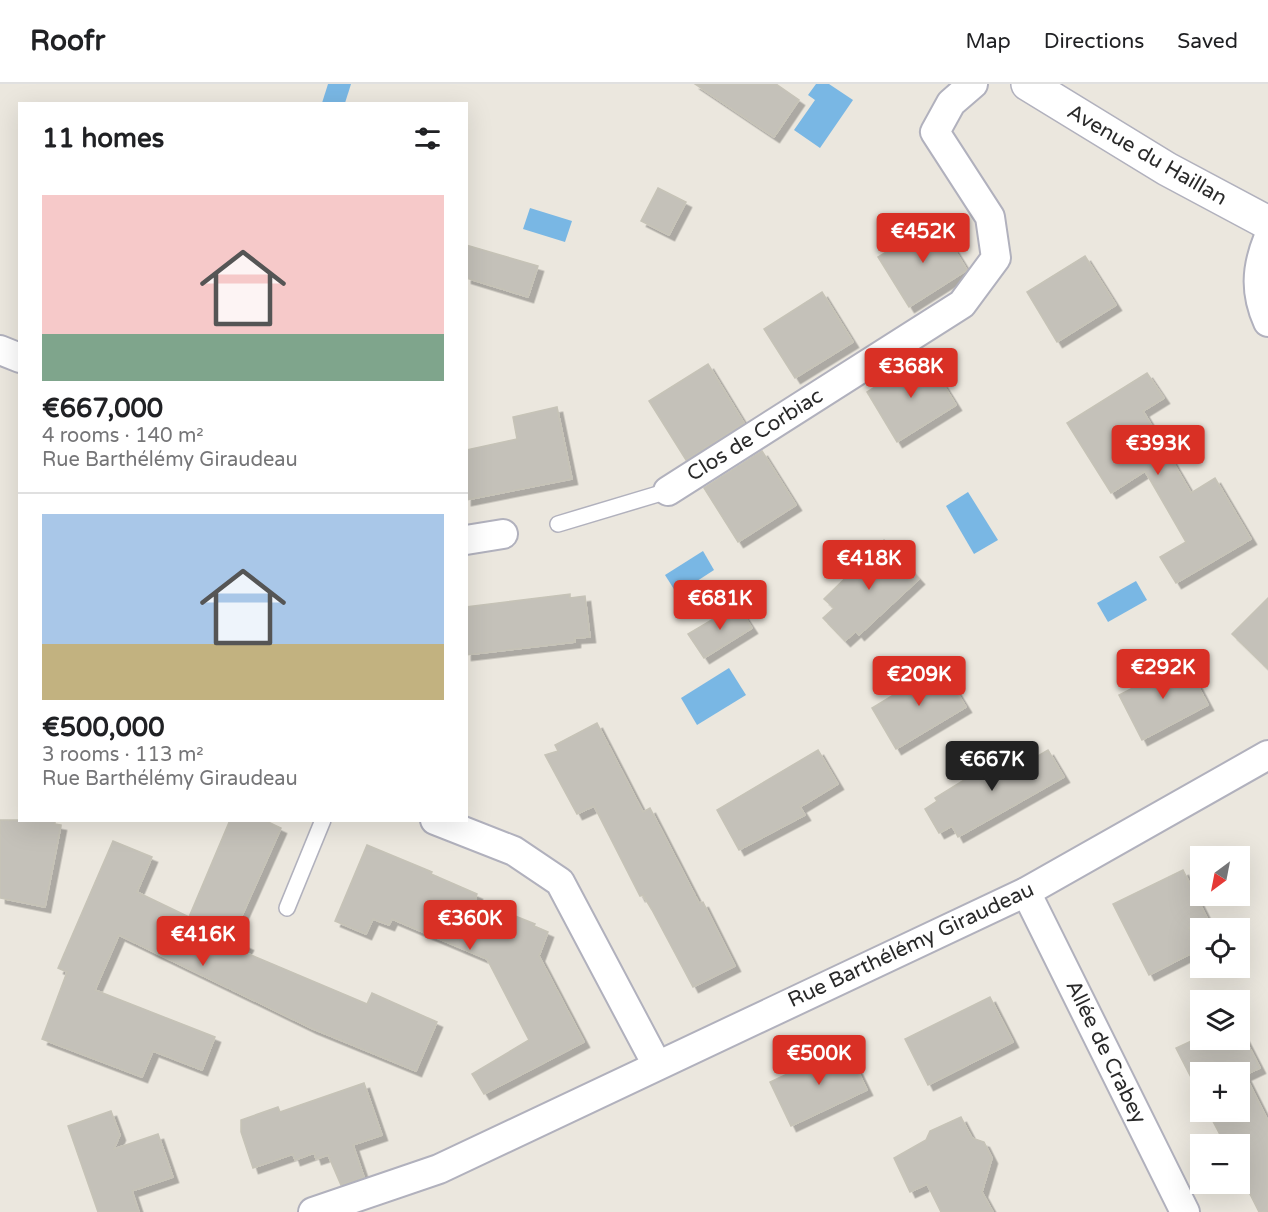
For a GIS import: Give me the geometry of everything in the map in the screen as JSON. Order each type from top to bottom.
[{"type":"street","name":"Clos de Corbiac","points":[[668,490],[962,304],[976,286],[996,258],[990,217],[936,132],[951,103],[973,84]]},
{"type":"street","name":"Avenue du Haillan","points":[[1028,84],[1167,169],[1268,223]]},
{"type":"street","points":[[1268,239],[1258,272],[1258,290],[1268,322]]},
{"type":"street","points":[[468,540],[504,534]]},
{"type":"street","name":"Rue Barthélémy Giraudeau","points":[[321,1211],[439,1170],[1026,892],[1268,755]]},
{"type":"street","points":[[440,822],[514,851],[560,882],[657,1065]]},
{"type":"street","name":"Allée de Crabey","points":[[1026,892],[1185,1212]]},
{"type":"lane","name":"Clos de Corbiac","points":[[558,524],[668,490]]},
{"type":"lane","points":[[286,908],[322,822]]},
{"type":"water","points":[[328,84],[351,84],[345,102],[322,102]]},
{"type":"water","points":[[816,84],[829,84],[853,100],[820,148],[794,130],[815,100],[808,95]]},
{"type":"water","points":[[530,208],[572,221],[565,242],[523,229]]},
{"type":"water","points":[[968,492],[998,540],[974,554],[946,506]]},
{"type":"water","points":[[703,551],[714,570],[677,594],[665,575]]},
{"type":"water","points":[[1136,581],[1147,600],[1108,622],[1097,603]]},
{"type":"water","points":[[729,668],[746,695],[697,725],[681,698]]},
{"type":"building","points":[[695,84],[776,84],[799,100],[774,137]]},
{"type":"building","points":[[658,188],[686,202],[669,235],[641,221]]},
{"type":"building","points":[[937,221],[967,270],[909,307],[878,257]]},
{"type":"building","points":[[468,246],[538,266],[528,297],[468,279]]},
{"type":"building","points":[[1085,256],[1116,305],[1057,342],[1027,292]]},
{"type":"building","points":[[822,292],[853,342],[795,378],[764,329]]},
{"type":"building","points":[[925,355],[956,405],[897,442],[867,392]]},
{"type":"building","points":[[708,364],[744,423],[686,460],[649,401]]},
{"type":"building","points":[[1147,373],[1164,398],[1143,411],[1191,493],[1215,478],[1251,539],[1176,583],[1160,557],[1186,542],[1145,471],[1111,493],[1067,423]]},
{"type":"building","points":[[557,407],[572,479],[468,500],[468,450],[517,439],[513,417]]},
{"type":"building","points":[[762,451],[796,505],[738,542],[704,488]]},
{"type":"building","points":[[884,540],[919,579],[859,635],[856,631],[845,641],[823,618],[834,608],[824,599]]},
{"type":"building","points":[[570,594],[570,598],[585,596],[590,637],[575,638],[575,642],[468,655],[468,607]]},
{"type":"building","points":[[1268,598],[1268,669],[1232,634]]},
{"type":"building","points":[[737,605],[752,628],[704,658],[688,634]]},
{"type":"building","points":[[1185,661],[1208,705],[1142,740],[1119,695]]},
{"type":"building","points":[[941,666],[966,707],[896,749],[872,708]]},
{"type":"building","points":[[597,723],[643,812],[650,808],[699,903],[703,902],[735,966],[693,987],[652,910],[643,895],[640,896],[594,806],[577,814],[545,755],[558,751],[555,745]]},
{"type":"building","points":[[818,750],[838,784],[800,807],[805,815],[739,850],[717,810]]},
{"type":"building","points":[[1002,750],[1014,770],[1048,750],[1064,777],[958,837],[952,826],[939,833],[925,809],[937,801],[935,798],[974,774],[970,769]]},
{"type":"building","points":[[0,820],[55,822],[61,825],[45,907],[0,898]]},
{"type":"building","points":[[229,822],[268,822],[281,828],[232,938],[248,945],[244,952],[367,1004],[372,993],[437,1022],[416,1071],[311,1028],[119,935],[95,990],[215,1037],[202,1070],[153,1051],[142,1077],[42,1039],[67,972],[58,968],[113,841],[152,857],[137,892],[189,917]]},
{"type":"building","points":[[367,845],[432,872],[431,874],[477,894],[475,900],[535,924],[534,926],[548,932],[539,956],[584,1042],[484,1094],[472,1074],[529,1040],[487,959],[392,919],[389,925],[373,919],[366,934],[335,921]]},
{"type":"building","points":[[1183,870],[1190,884],[1190,906],[1201,906],[1207,918],[1190,918],[1190,954],[1149,975],[1113,904]]},
{"type":"building","points":[[990,997],[1013,1042],[928,1085],[905,1039]]},
{"type":"building","points":[[1190,1042],[1190,1050],[1250,1048],[1260,1068],[1250,1073],[1250,1062],[1190,1062],[1190,1075],[1176,1048]]},
{"type":"building","points":[[846,1046],[867,1090],[791,1126],[770,1082]]},
{"type":"building","points":[[364,1083],[382,1135],[353,1145],[364,1177],[341,1185],[328,1155],[316,1159],[314,1153],[295,1160],[293,1154],[253,1168],[241,1132],[241,1120],[278,1107],[280,1112]]},
{"type":"building","points":[[1250,1085],[1268,1121],[1268,1212],[1259,1212],[1250,1194],[1250,1134],[1220,1134],[1213,1122],[1250,1122]]},
{"type":"building","points":[[111,1111],[120,1135],[114,1149],[158,1134],[173,1177],[132,1191],[139,1212],[98,1212],[68,1126]]},
{"type":"building","points":[[961,1117],[972,1138],[984,1142],[992,1158],[982,1192],[993,1212],[941,1212],[927,1184],[910,1192],[894,1158],[926,1140],[930,1131]]}]
